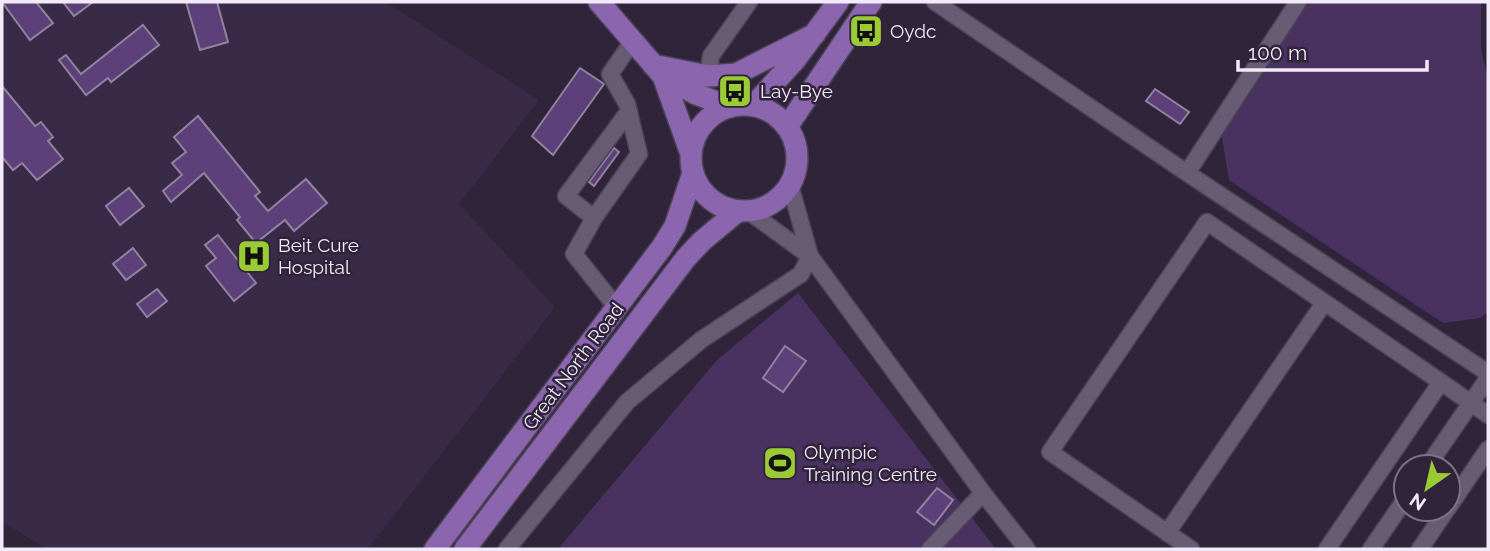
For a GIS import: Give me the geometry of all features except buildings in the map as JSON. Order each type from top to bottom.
[{"type":"main road","points":[[599,2],[658,71],[696,94],[730,107]]},
{"type":"main road","points":[[753,106],[795,60],[838,2]]},
{"type":"main road","points":[[787,127],[871,2]]},
{"type":"main road","points":[[658,71],[708,76],[736,74],[815,34]]},
{"type":"main road","points":[[658,71],[697,183],[710,199],[743,211],[768,206],[790,185],[797,156],[787,127],[772,113],[753,106],[730,107],[711,116],[700,128],[692,164]]},
{"type":"main road","name":"Great North Road","points":[[435,549],[617,308],[675,226],[692,164]]},
{"type":"main road","name":"Great North Road","points":[[464,549],[686,258],[702,241],[743,211]]},
{"type":"street","points":[[708,76],[711,56],[749,2]]},
{"type":"street","points":[[935,2],[1488,375],[1437,453]]},
{"type":"street","points":[[1187,173],[1298,2]]},
{"type":"street","points":[[617,308],[574,254],[594,218],[639,153],[627,104],[610,74],[633,41]]},
{"type":"street","points":[[594,218],[566,196],[629,111]]},
{"type":"street","points":[[507,549],[627,402],[701,340],[801,274],[810,256],[790,185]]},
{"type":"street","points":[[1191,549],[1050,452],[1224,198]]},
{"type":"street","points":[[743,211],[810,256],[1027,549]]},
{"type":"street","points":[[1207,222],[1488,415]]},
{"type":"street","points":[[1167,533],[1324,303]]},
{"type":"street","points":[[1327,549],[1441,382]]},
{"type":"street","points":[[1462,488],[1488,449]]},
{"type":"street","points":[[930,549],[983,493]]},
{"type":"street","points":[[1371,549],[1392,518]]},
{"type":"street","points":[[1420,549],[1438,523]]},
{"type":"shaded area","name":"Beit Cure Hospital","points":[[2,2],[385,2],[539,100],[459,204],[555,307],[368,549],[46,549],[2,521]]},
{"type":"shaded area","points":[[1308,2],[1481,2],[1481,50],[1488,79],[1488,312],[1480,318],[1443,323],[1229,180],[1221,132]]},
{"type":"shaded area","name":"Olympic Training Centre","points":[[798,293],[996,549],[558,549],[717,360]]},
{"type":"place","name":"Oydc","points":[[866,31]]},
{"type":"place","name":"Lay-Bye","points":[[735,91]]},
{"type":"place","name":"Beit Cure Hospital","points":[[254,256]]},
{"type":"place","name":"Olympic Training Centre","points":[[780,463]]}]
